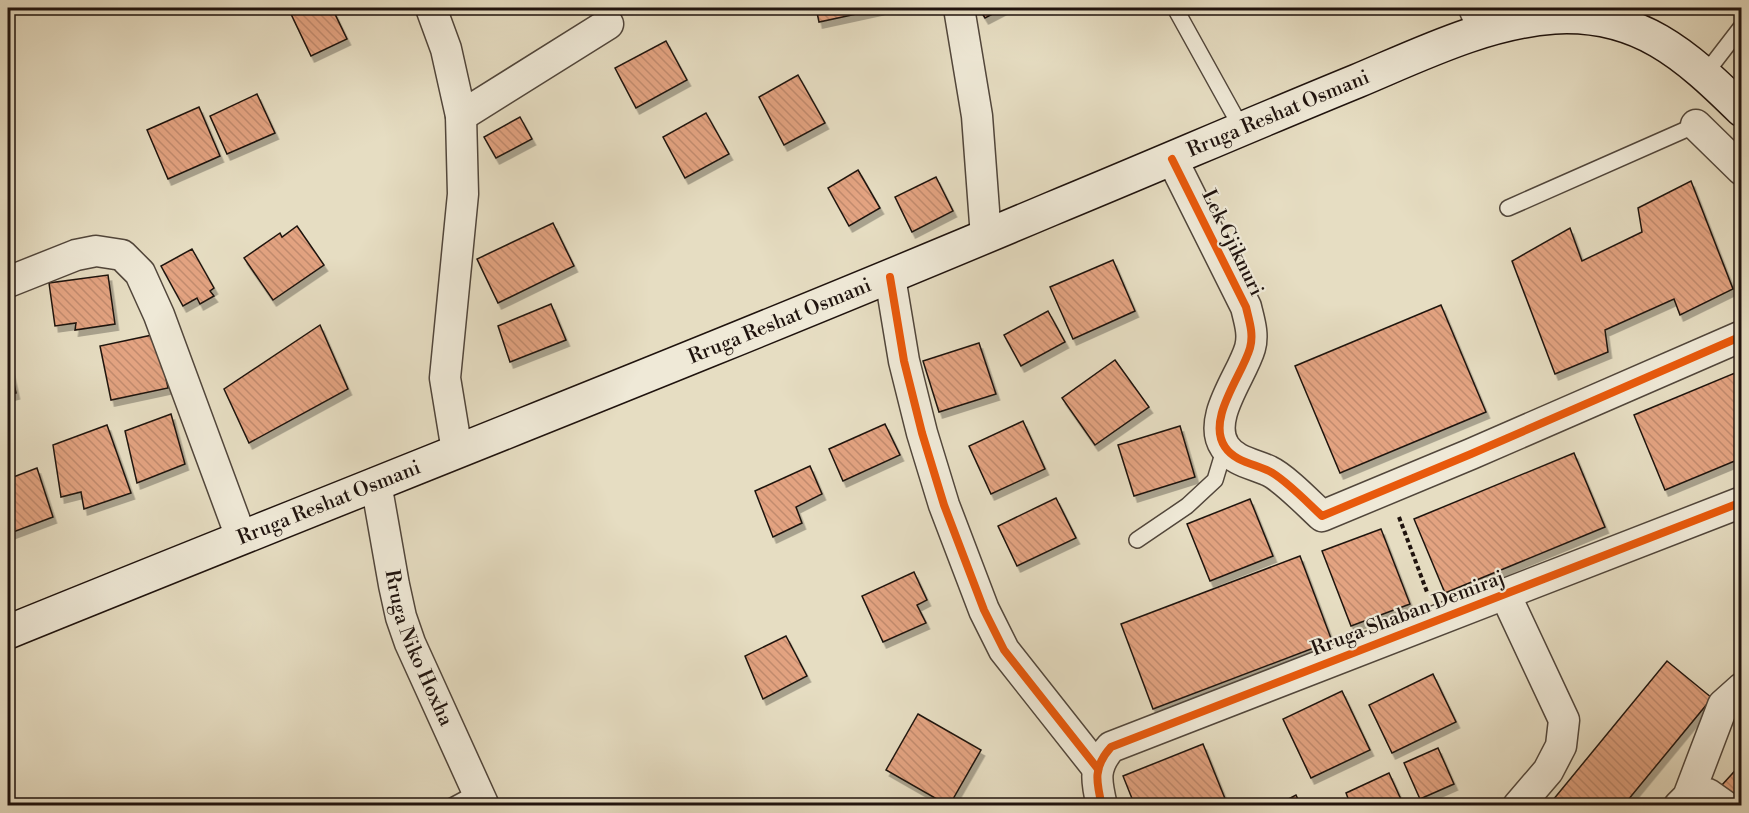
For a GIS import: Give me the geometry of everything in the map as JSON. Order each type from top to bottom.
[{"type":"main road","points":[[1479,19],[1508,8]]},
{"type":"main road","points":[[1643,8],[1701,71]]},
{"type":"main road","name":"Rruga Reshat Osmani","points":[[8,632],[986,237],[1408,59],[1479,19],[1523,21],[1557,17],[1588,18],[1620,24],[1646,33],[1671,48],[1701,71],[1742,110]]},
{"type":"street","points":[[431,8],[446,49],[461,116],[462,194],[445,378],[457,451]]},
{"type":"street","points":[[959,8],[976,116],[986,237]]},
{"type":"street","points":[[461,116],[609,24]]},
{"type":"street","points":[[1696,125],[1742,170]]},
{"type":"street","name":"Lek Gjiknuri","points":[[1172,159],[1246,307],[1252,328],[1251,346],[1222,412],[1219,430],[1225,447]]},
{"type":"street","points":[[8,282],[76,255],[96,251],[122,255],[140,273],[159,315],[241,537]]},
{"type":"street","points":[[890,277],[904,361],[922,434],[944,505],[984,610],[1004,650],[1098,769],[1097,782],[1102,806]]},
{"type":"street","points":[[1225,447],[1237,458],[1271,472],[1322,516],[1742,336]]},
{"type":"street","name":"Rruga Niko Hoxha","points":[[376,483],[401,617],[410,643],[481,799]]},
{"type":"street","name":"Rruga Shaban Demiraj","points":[[1098,769],[1103,757],[1111,747],[1130,738],[1742,502]]},
{"type":"street","points":[[1505,594],[1564,720],[1561,746],[1548,771],[1518,806]]},
{"type":"street","points":[[1684,801],[1723,705],[1742,688]]},
{"type":"street","points":[[1684,801],[1708,794],[1725,806]]},
{"type":"lane","points":[[1175,8],[1242,129]]},
{"type":"lane","points":[[1701,71],[1742,26]]},
{"type":"lane","points":[[1508,208],[1696,125]]},
{"type":"lane","name":"Lek Gjiknuri","points":[[1137,540],[1187,506],[1215,480],[1225,447]]},
{"type":"lane","points":[[452,806],[481,799]]},
{"type":"path","points":[[1399,484],[1437,620]]},
{"type":"building","points":[[304,8],[332,8],[347,39],[311,56],[291,14]]},
{"type":"building","points":[[816,8],[880,8],[880,9],[819,22]]},
{"type":"building","points":[[979,8],[1004,8],[985,18]]},
{"type":"building","points":[[666,41],[687,80],[636,108],[615,68]]},
{"type":"building","points":[[798,75],[825,123],[784,145],[759,97]]},
{"type":"building","points":[[257,94],[275,133],[227,154],[210,116]]},
{"type":"building","points":[[199,107],[220,156],[168,179],[147,130]]},
{"type":"building","points":[[706,113],[729,154],[685,178],[663,137]]},
{"type":"building","points":[[520,117],[532,139],[496,158],[484,137]]},
{"type":"building","points":[[858,170],[880,208],[849,226],[828,188]]},
{"type":"building","points":[[936,177],[953,211],[912,232],[895,197]]},
{"type":"building","points":[[1691,181],[1733,289],[1680,315],[1674,299],[1605,330],[1608,352],[1555,374],[1512,261],[1570,228],[1582,261],[1642,232],[1638,208]]},
{"type":"building","points":[[553,223],[574,266],[498,303],[477,259]]},
{"type":"building","points":[[297,226],[324,265],[273,300],[244,258],[280,233],[282,237]]},
{"type":"building","points":[[192,249],[214,288],[210,291],[214,296],[200,304],[197,298],[183,306],[161,266]]},
{"type":"building","points":[[1113,260],[1135,311],[1073,339],[1050,287]]},
{"type":"building","points":[[108,275],[115,324],[75,330],[76,323],[55,326],[49,283]]},
{"type":"building","points":[[551,304],[566,340],[510,362],[498,326]]},
{"type":"building","points":[[1441,305],[1486,412],[1340,473],[1295,366]]},
{"type":"building","points":[[1048,311],[1065,342],[1021,366],[1004,335]]},
{"type":"building","points":[[320,325],[348,389],[249,443],[224,389]]},
{"type":"building","points":[[157,334],[168,388],[111,400],[100,346]]},
{"type":"building","points":[[979,343],[996,394],[939,412],[923,361]]},
{"type":"building","points":[[8,357],[16,393],[8,395]]},
{"type":"building","points":[[1115,360],[1149,407],[1095,445],[1062,398]]},
{"type":"building","points":[[1742,370],[1742,458],[1665,490],[1634,415]]},
{"type":"building","points":[[171,414],[185,464],[137,483],[125,431]]},
{"type":"building","points":[[1023,421],[1045,469],[991,494],[969,446]]},
{"type":"building","points":[[885,424],[900,455],[843,481],[829,449]]},
{"type":"building","points":[[107,425],[131,493],[84,509],[81,492],[61,497],[53,445]]},
{"type":"building","points":[[1180,426],[1195,477],[1134,496],[1118,445]]},
{"type":"building","points":[[1574,453],[1605,527],[1445,593],[1414,519]]},
{"type":"building","points":[[810,466],[822,494],[796,507],[802,523],[773,537],[755,491]]},
{"type":"building","points":[[37,468],[53,517],[8,534],[8,479]]},
{"type":"building","points":[[1056,498],[1076,538],[1017,566],[998,526]]},
{"type":"building","points":[[1250,499],[1273,556],[1210,581],[1187,524]]},
{"type":"building","points":[[1381,529],[1410,604],[1351,626],[1322,551]]},
{"type":"building","points":[[1300,556],[1332,641],[1153,709],[1121,624]]},
{"type":"building","points":[[914,572],[927,600],[917,605],[926,623],[883,642],[862,596]]},
{"type":"building","points":[[786,636],[807,676],[763,699],[745,656]]},
{"type":"building","points":[[1667,661],[1712,698],[1623,806],[1548,806]]},
{"type":"building","points":[[1433,674],[1456,722],[1392,753],[1369,705]]},
{"type":"building","points":[[1342,691],[1370,750],[1311,778],[1283,719]]},
{"type":"building","points":[[918,714],[981,750],[949,806],[886,770]]},
{"type":"building","points":[[1203,744],[1228,806],[1135,806],[1123,776]]},
{"type":"building","points":[[1438,748],[1454,784],[1420,799],[1404,763]]},
{"type":"building","points":[[1742,763],[1742,802],[1722,785]]},
{"type":"building","points":[[1389,773],[1404,806],[1351,806],[1346,793]]},
{"type":"building","points":[[1296,795],[1301,806],[1275,806]]},
{"type":"cycle path","points":[[1172,159],[1246,307],[1251,327],[1250,348],[1222,411],[1220,436],[1225,447],[1234,456],[1275,474],[1322,516],[1742,336]]},
{"type":"cycle path","points":[[890,277],[904,361],[922,433],[944,505],[984,610],[1004,650],[1098,769]]},
{"type":"cycle path","points":[[1102,806],[1098,789],[1099,768],[1111,747],[1742,502]]}]
